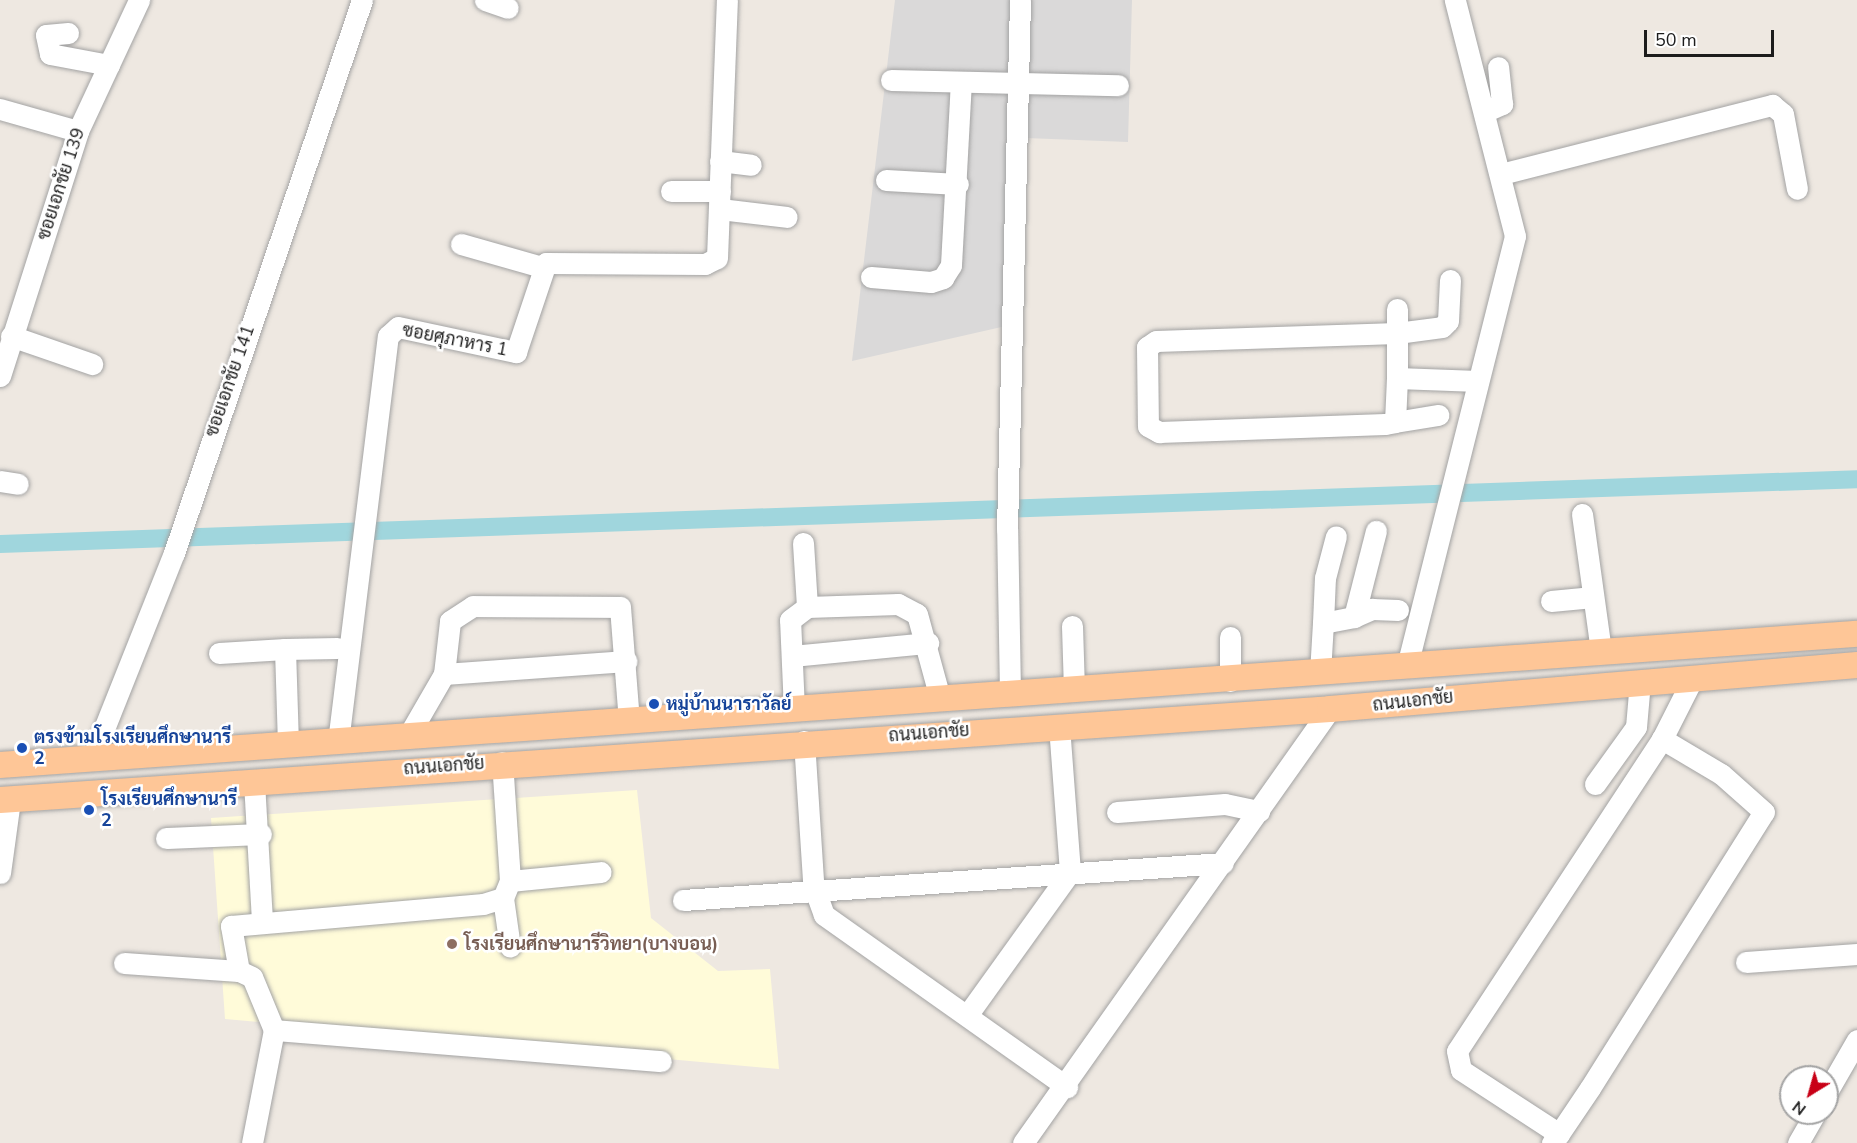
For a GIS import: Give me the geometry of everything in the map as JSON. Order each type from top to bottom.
[{"type":"main road","name":"ถนนเอกชัย","points":[[0,765],[288,742],[407,738],[1010,693],[1230,681],[1601,651],[1857,634]]},
{"type":"main road","name":"ถนนเอกชัย","points":[[5,800],[804,741],[1330,709],[1640,681],[1857,665]]},
{"type":"main road","points":[[1330,709],[1331,672]]},
{"type":"street","name":"ซอยเอกชัย 139","points":[[0,376],[78,131],[138,0]]},
{"type":"street","name":"ซอยเอกชัย 141","points":[[92,759],[174,553],[188,503],[362,0]]},
{"type":"street","points":[[485,0],[508,8]]},
{"type":"street","points":[[461,243],[542,267],[554,260],[711,263],[718,251],[728,0]]},
{"type":"street","points":[[1010,693],[1007,529],[1020,0]]},
{"type":"street","points":[[1407,666],[1478,381],[1513,253],[1513,223],[1455,0]]},
{"type":"street","points":[[68,33],[46,35],[50,54],[109,66]]},
{"type":"street","points":[[1484,112],[1502,104],[1498,67]]},
{"type":"street","points":[[891,80],[1118,85]]},
{"type":"street","points":[[871,278],[932,282],[944,278],[951,265],[958,184],[961,83]]},
{"type":"street","points":[[1501,174],[1772,105],[1784,114],[1797,189]]},
{"type":"street","points":[[0,109],[78,131]]},
{"type":"street","points":[[720,161],[752,165]]},
{"type":"street","points":[[886,180],[958,184]]},
{"type":"street","points":[[671,191],[720,200],[787,217]]},
{"type":"street","name":"ซอยศุภาหาร 1","points":[[338,742],[363,537],[365,493],[393,330],[516,352],[542,267]]},
{"type":"street","points":[[1438,415],[1395,422],[1160,432],[1148,426],[1147,347],[1156,341],[1397,333],[1447,324],[1450,280]]},
{"type":"street","points":[[1395,422],[1397,309]]},
{"type":"street","points":[[11,336],[92,364]]},
{"type":"street","points":[[1397,378],[1478,381]]},
{"type":"street","points":[[1582,514],[1601,651]]},
{"type":"street","points":[[1354,617],[1376,531]]},
{"type":"street","points":[[1331,672],[1323,623],[1325,578],[1336,536]]},
{"type":"street","points":[[803,543],[807,607]]},
{"type":"street","points":[[1551,601],[1593,597]]},
{"type":"street","points":[[794,710],[790,620],[807,607],[898,604],[917,614],[928,643],[940,698]]},
{"type":"street","points":[[407,738],[444,674],[450,621],[473,606],[616,606],[625,621],[629,721]]},
{"type":"street","points":[[1323,623],[1354,617],[1372,609],[1398,610]]},
{"type":"street","points":[[1072,626],[1074,690]]},
{"type":"street","points":[[1230,637],[1230,681]]},
{"type":"street","points":[[792,656],[928,643]]},
{"type":"street","points":[[219,653],[337,648]]},
{"type":"street","points":[[285,649],[288,742]]},
{"type":"street","points":[[444,674],[627,661]]},
{"type":"street","points":[[1662,739],[1721,774],[1764,812],[1555,1138],[1461,1070],[1457,1051],[1662,739],[1693,678]]},
{"type":"street","points":[[1595,784],[1636,728],[1640,681]]},
{"type":"street","points":[[1023,1143],[1067,1087],[1330,709]]},
{"type":"street","points":[[968,1014],[1070,872],[1059,725]]},
{"type":"street","points":[[804,741],[815,894],[824,915],[968,1014],[1067,1087]]},
{"type":"street","points":[[502,762],[510,947]]},
{"type":"street","points":[[254,782],[261,834],[262,922]]},
{"type":"street","points":[[0,873],[5,800]]},
{"type":"street","points":[[1117,812],[1225,804],[1259,811]]},
{"type":"street","points":[[166,838],[261,834]]},
{"type":"street","points":[[683,900],[815,894],[1070,872],[1223,863]]},
{"type":"street","points":[[239,971],[230,928],[235,923],[483,904],[506,889],[601,872]]},
{"type":"street","points":[[1746,962],[1857,954]]},
{"type":"street","points":[[124,963],[239,971],[252,977],[274,1030],[252,1143]]},
{"type":"street","points":[[274,1030],[661,1061]]},
{"type":"street","points":[[1839,1071],[1857,1040]]},
{"type":"street","points":[[1798,1143],[1808,1125]]},
{"type":"shaded area","points":[[895,0],[1132,0],[1128,142],[1026,138],[1019,323],[852,361]]},
{"type":"shaded area","name":"โรงเรียนศึกษานารีวิทยา(บางบอน)","points":[[637,790],[651,918],[718,971],[770,969],[779,1069],[225,1019],[211,818]]},
{"type":"waterway","points":[[0,544],[1857,479]]},
{"type":"place","name":"หมู่บ้านนาราวัลย์","points":[[654,704]]},
{"type":"place","name":"ตรงข้ามโรงเรียนศึกษานารี 2","points":[[22,748]]},
{"type":"place","name":"โรงเรียนศึกษานารี 2","points":[[89,810]]},
{"type":"place","name":"โรงเรียนศึกษานารีวิทยา(บางบอน)","points":[[452,944]]}]
